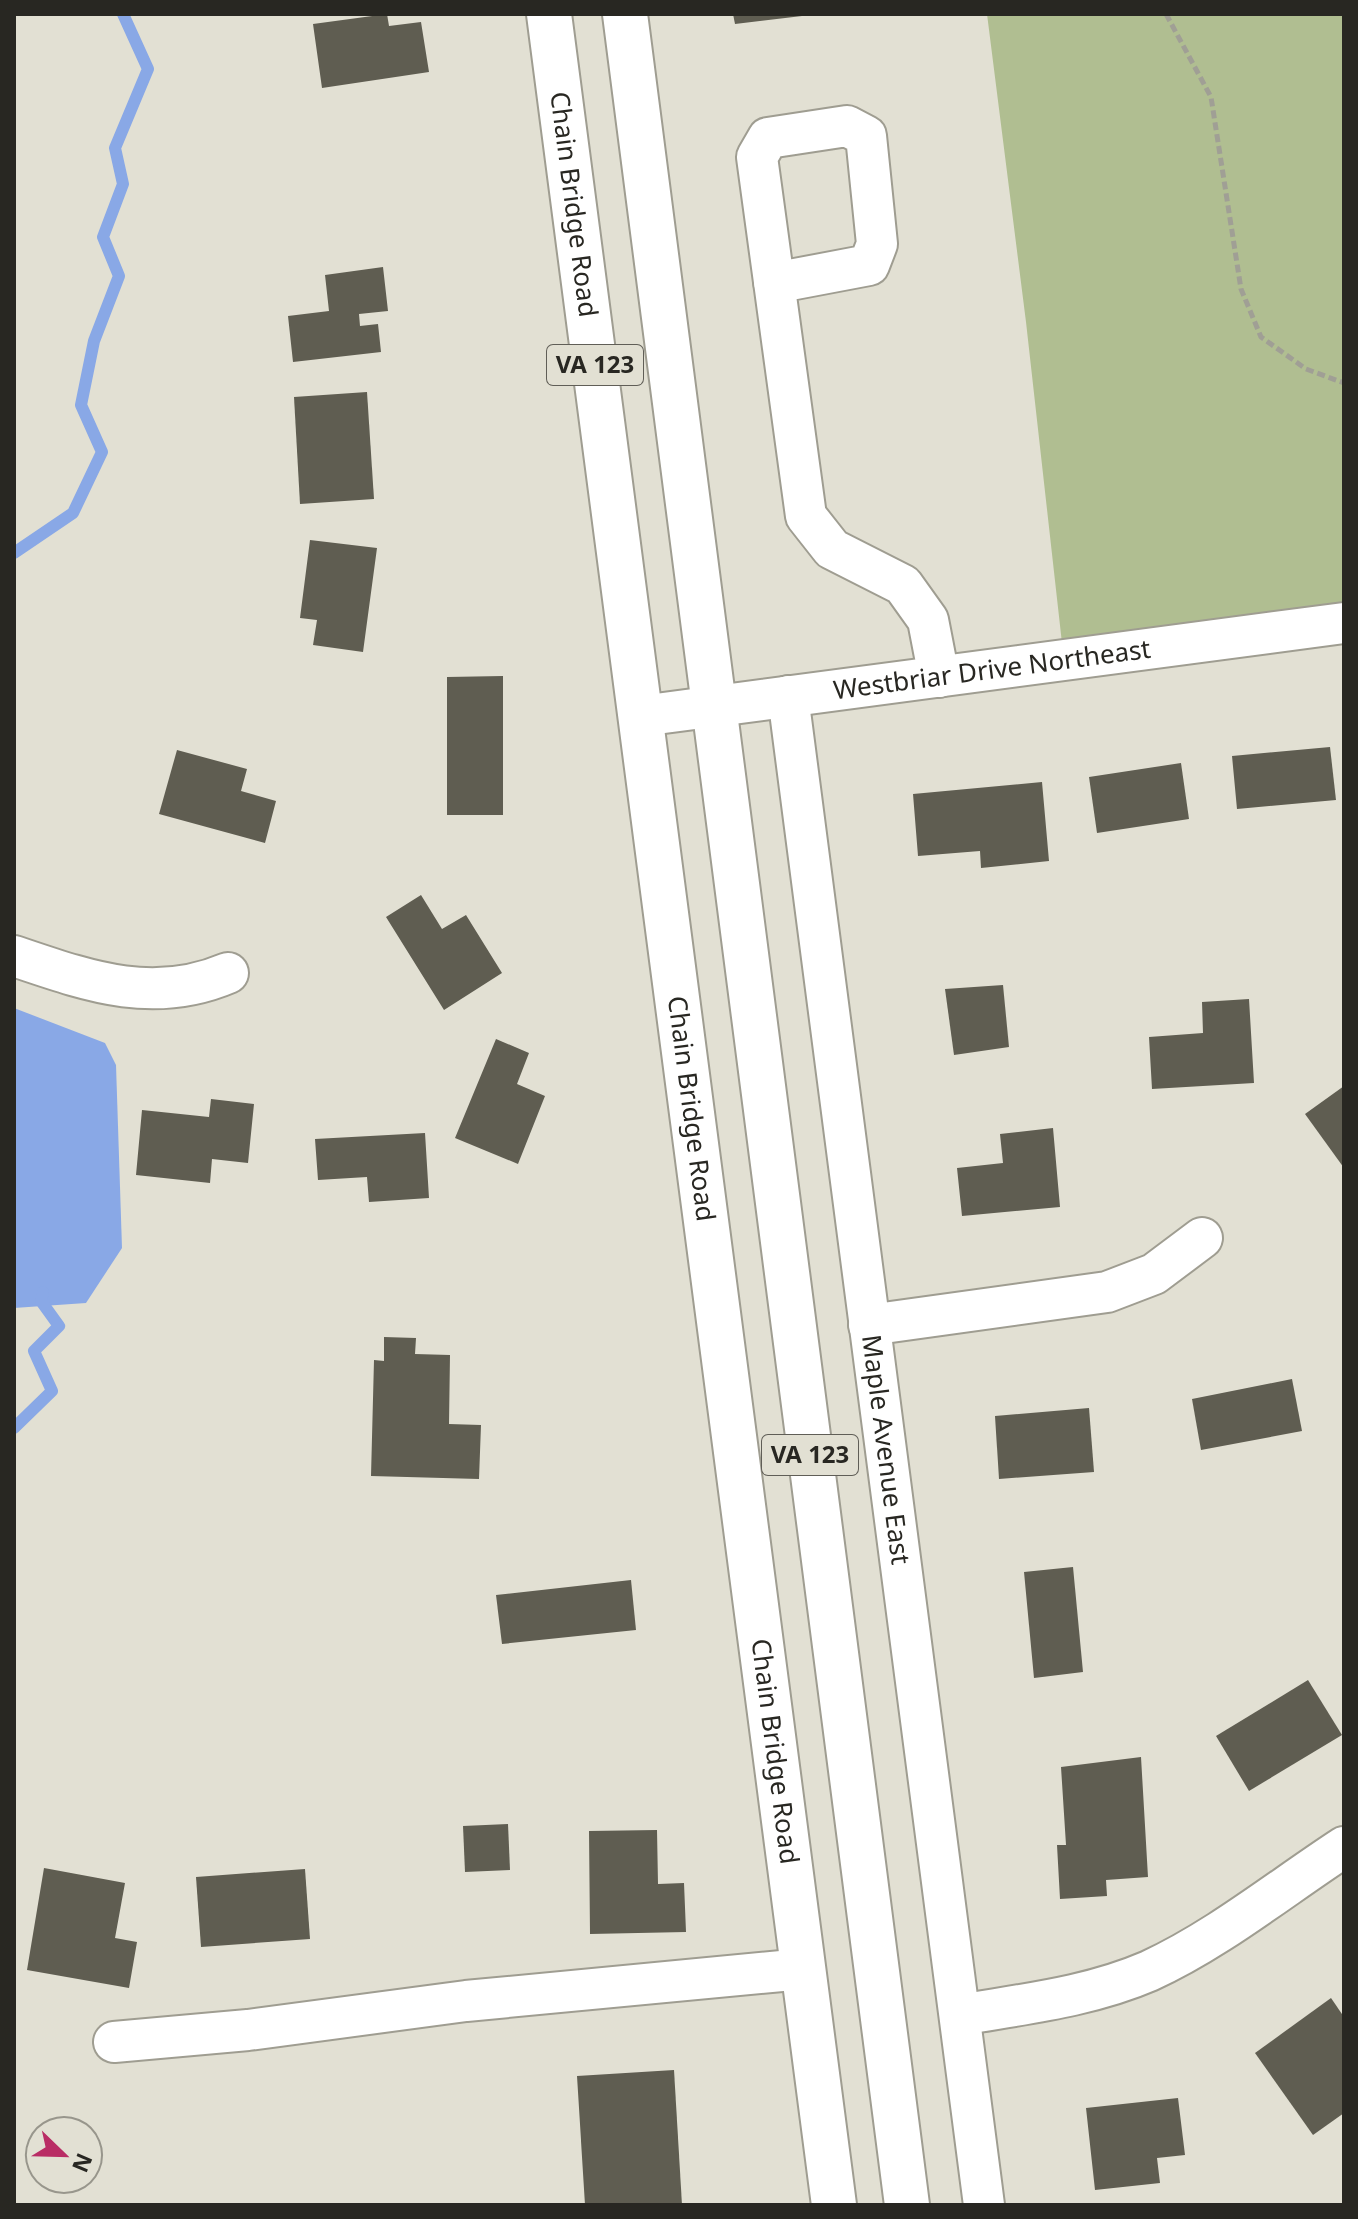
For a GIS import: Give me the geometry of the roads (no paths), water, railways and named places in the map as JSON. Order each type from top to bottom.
[{"type":"main road","name":"Chain Bridge Road","points":[[549,14],[834,2205]]},
{"type":"main road","name":"VA 123","points":[[625,14],[907,2205]]},
{"type":"street","points":[[774,283],[806,516],[832,549],[903,585],[928,620],[939,677]]},
{"type":"street","name":"Westbriar Drive Northeast","points":[[641,716],[1344,623]]},
{"type":"street","name":"Maple Avenue East","points":[[788,696],[984,2205]]},
{"type":"street","points":[[14,956],[93,983],[148,989],[196,987],[228,973]]},
{"type":"street","points":[[869,1325],[1107,1292],[1154,1274],[1202,1238]]},
{"type":"street","points":[[960,2015],[1085,1993],[1148,1971],[1208,1939],[1344,1847]]},
{"type":"street","points":[[114,2042],[248,2030],[466,2001],[803,1969]]},
{"type":"water","points":[[14,1008],[105,1043],[116,1065],[122,1248],[86,1303],[14,1308]]},
{"type":"waterway","points":[[14,553],[73,513],[102,452],[81,405],[94,341],[119,276],[103,237],[123,184],[115,148],[148,69],[123,14]]},
{"type":"waterway","points":[[14,1428],[52,1391],[34,1351],[59,1326],[41,1301],[43,1292]]}]
